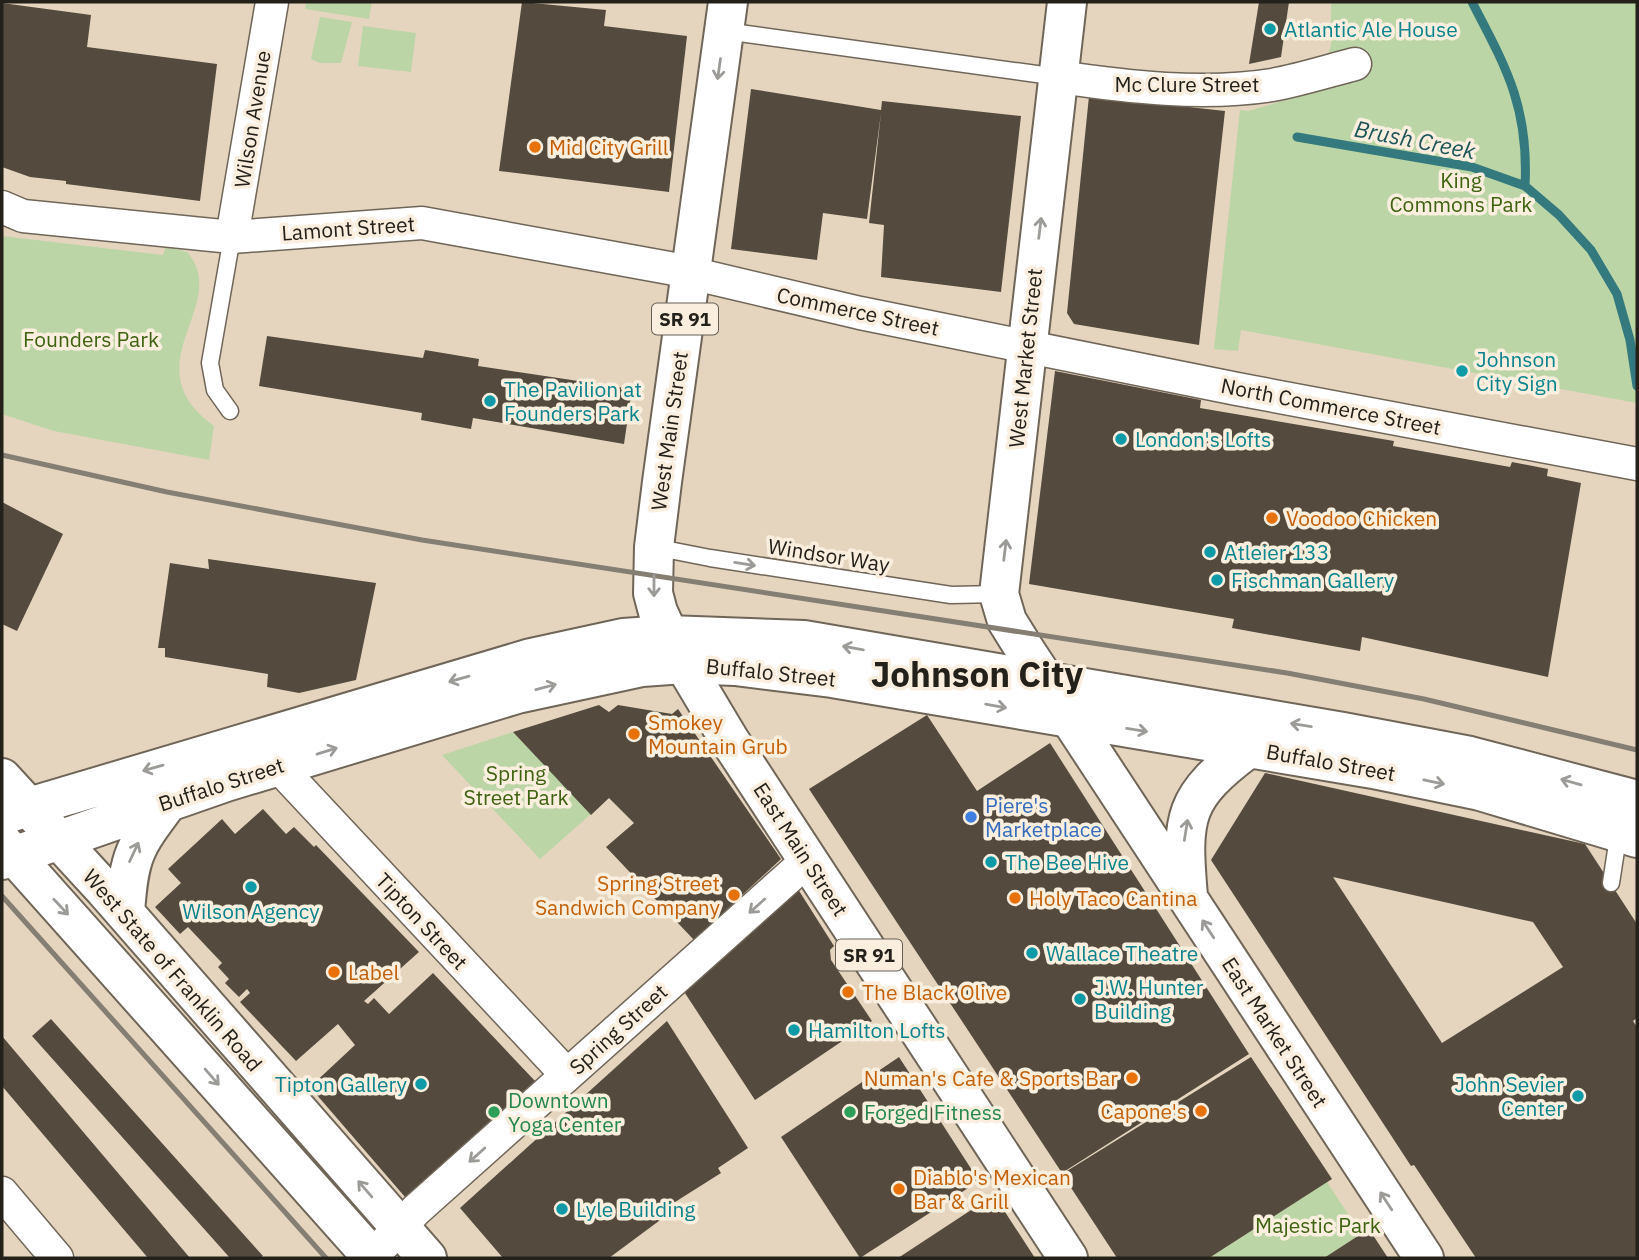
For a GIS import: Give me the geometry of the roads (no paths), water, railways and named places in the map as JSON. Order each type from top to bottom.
[{"type":"main road","name":"West Market Street","points":[[1058,700],[1007,621],[999,594],[1067,2]]},
{"type":"main road","name":"West Main Street","points":[[676,649],[654,602],[654,547],[726,16]]},
{"type":"main road","name":"Buffalo Street","points":[[15,810],[531,658],[623,638],[798,673],[1058,700],[1470,757],[1627,816]]},
{"type":"main road","name":"Buffalo Street","points":[[6,853],[58,839],[278,766],[552,685],[642,667],[676,649]]},
{"type":"main road","name":"East Main Street","points":[[676,649],[808,860],[1068,1258]]},
{"type":"main road","name":"Buffalo Street","points":[[1058,700],[1249,748],[1627,816]]},
{"type":"main road","name":"East Market Street","points":[[1058,700],[1424,1258]]},
{"type":"main road","points":[[1188,898],[1184,846],[1192,803],[1210,780],[1249,748]]},
{"type":"main road","name":"West State of Franklin Road","points":[[2,778],[15,810],[58,839],[125,913],[380,1249]]},
{"type":"main road","points":[[125,913],[130,863],[142,837],[169,801]]},
{"type":"main road","name":"West State of Franklin Road","points":[[6,853],[380,1249],[426,1258]]},
{"type":"street","name":"Wilson Avenue","points":[[232,237],[272,2]]},
{"type":"street","name":"Mc Clure Street","points":[[1059,77],[1125,87],[1230,88],[1272,85],[1355,64]]},
{"type":"street","name":"Lamont Street","points":[[2,207],[23,216],[232,237],[422,223],[691,274]]},
{"type":"street","name":"Commerce Street","points":[[691,274],[860,313],[1026,345]]},
{"type":"street","name":"North Commerce Street","points":[[1026,345],[1637,464]]},
{"type":"street","name":"Tipton Street","points":[[278,766],[567,1075]]},
{"type":"street","name":"Spring Street","points":[[380,1249],[567,1075],[808,860]]},
{"type":"street","points":[[2,1193],[57,1258]]},
{"type":"lane","points":[[726,16],[1059,77]]},
{"type":"lane","points":[[230,411],[215,390],[210,363],[232,237]]},
{"type":"lane","name":"Windsor Way","points":[[654,547],[951,595],[999,594]]},
{"type":"lane","points":[[1611,883],[1627,816]]},
{"type":"waterway","name":"Brush Creek","points":[[1472,2],[1496,48],[1513,90],[1523,134],[1525,186]]},
{"type":"waterway","name":"Brush Creek","points":[[1297,137],[1472,167],[1525,186],[1559,215],[1591,250],[1617,294],[1630,340],[1637,386]]},
{"type":"railway","points":[[2,455],[167,492],[422,540],[1287,673],[1424,699],[1637,750]]},
{"type":"railway","points":[[2,896],[326,1258]]},
{"type":"place","name":"Atlantic Ale House","points":[[1270,29]]},
{"type":"place","name":"Mid City Grill","points":[[535,147]]},
{"type":"place","name":"Johnson City Sign","points":[[1462,371]]},
{"type":"place","name":"The Pavilion at Founders Park","points":[[490,401]]},
{"type":"place","name":"London's Lofts","points":[[1121,439]]},
{"type":"place","name":"Voodoo Chicken","points":[[1272,518]]},
{"type":"place","name":"Atleier 133","points":[[1210,552]]},
{"type":"place","name":"Fischman Gallery","points":[[1217,580]]},
{"type":"place","name":"Smokey Mountain Grub","points":[[634,734]]},
{"type":"place","name":"Piere's Marketplace","points":[[971,817]]},
{"type":"place","name":"The Bee Hive","points":[[991,862]]},
{"type":"place","name":"Wilson Agency","points":[[251,887]]},
{"type":"place","name":"Spring Street Sandwich Company","points":[[734,895]]},
{"type":"place","name":"Holy Taco Cantina","points":[[1015,898]]},
{"type":"place","name":"Wallace Theatre","points":[[1032,953]]},
{"type":"place","name":"Label","points":[[334,972]]},
{"type":"place","name":"The Black Olive","points":[[848,992]]},
{"type":"place","name":"J.W. Hunter Building","points":[[1080,999]]},
{"type":"place","name":"Hamilton Lofts","points":[[794,1030]]},
{"type":"place","name":"Numan's Cafe & Sports Bar","points":[[1132,1078]]},
{"type":"place","name":"Tipton Gallery","points":[[421,1084]]},
{"type":"place","name":"John Sevier Center","points":[[1578,1096]]},
{"type":"place","name":"Capone's","points":[[1201,1111]]},
{"type":"place","name":"Downtown Yoga Center","points":[[494,1112]]},
{"type":"place","name":"Forged Fitness","points":[[850,1112]]},
{"type":"place","name":"Diablo's Mexican Bar & Grill","points":[[899,1189]]},
{"type":"place","name":"Lyle Building","points":[[562,1209]]},
{"type":"district","name":"Johnson City","points":[[977,674]]},
{"type":"park label","name":"King Commons Park","points":[[1461,192]]},
{"type":"park label","name":"Founders Park","points":[[91,339]]},
{"type":"park label","name":"Spring Street Park","points":[[516,785]]},
{"type":"park label","name":"Majestic Park","points":[[1318,1225]]}]
